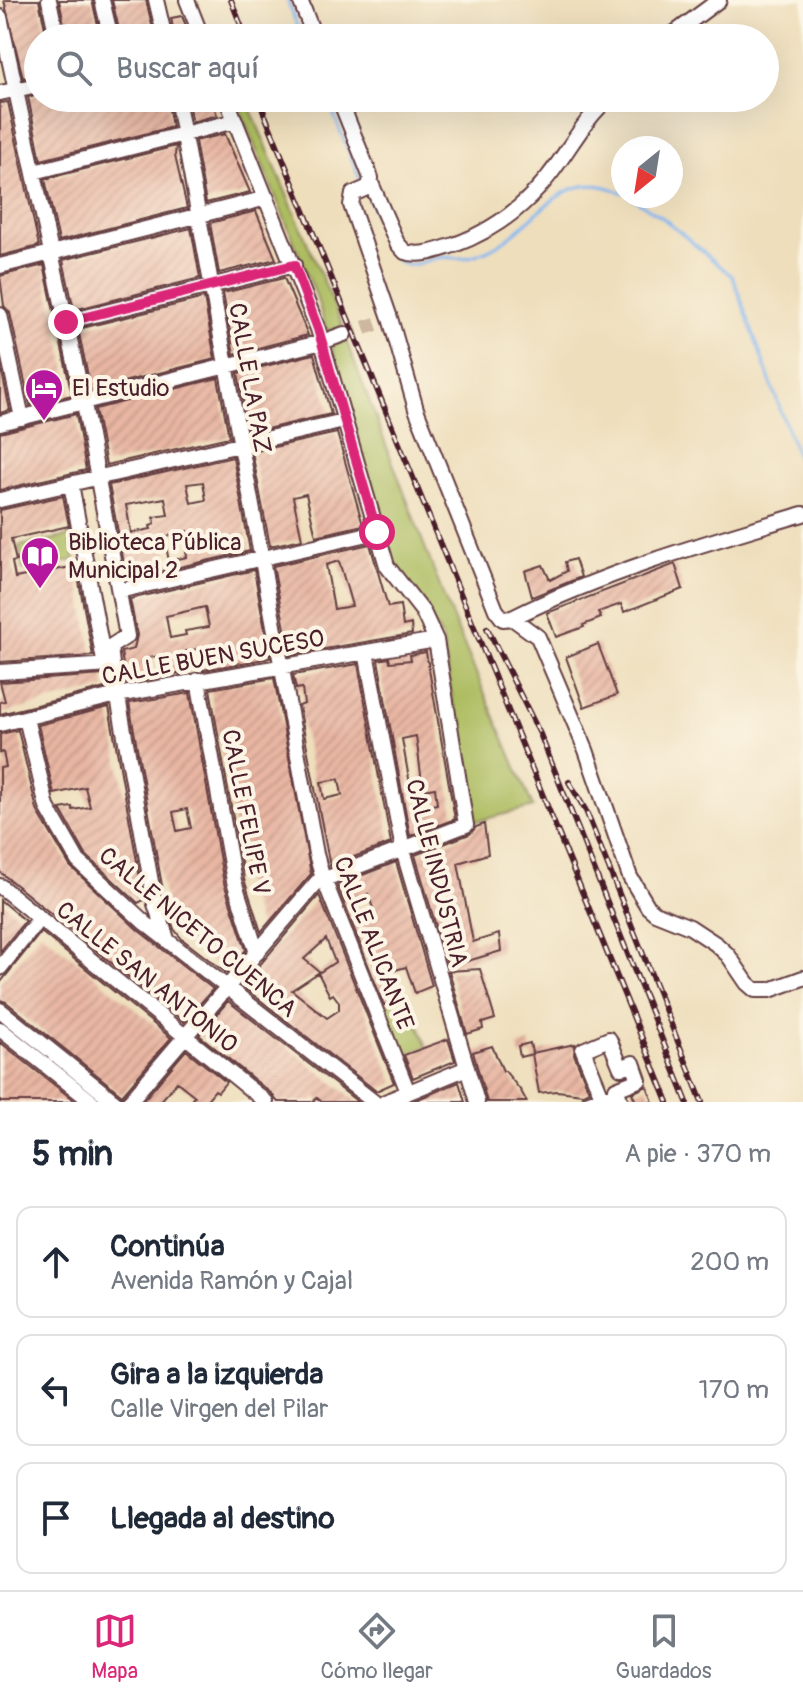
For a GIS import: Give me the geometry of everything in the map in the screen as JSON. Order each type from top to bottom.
[{"type":"street","points":[[49,0],[54,24]]},
{"type":"street","points":[[102,0],[108,24]]},
{"type":"street","points":[[156,0],[162,24]]},
{"type":"street","points":[[187,0],[196,24]]},
{"type":"street","points":[[300,0],[309,24]]},
{"type":"street","points":[[687,24],[719,0]]},
{"type":"street","points":[[0,17],[83,402],[127,636],[110,647],[108,665]]},
{"type":"street","points":[[0,93],[24,88]]},
{"type":"street","name":"CALLE LA PAZ","points":[[180,112],[281,666]]},
{"type":"street","points":[[129,1102],[314,885],[466,825],[436,640],[423,612],[387,566],[322,342],[231,112]]},
{"type":"street","points":[[344,112],[397,243],[405,252],[430,253],[490,228],[529,198],[597,112]]},
{"type":"street","points":[[34,172],[235,121]]},
{"type":"street","points":[[371,183],[353,194],[351,205],[383,321],[496,610],[503,619],[609,577],[718,539],[803,514]]},
{"type":"street","points":[[0,266],[267,198]]},
{"type":"street","points":[[66,322],[294,265]]},
{"type":"street","points":[[0,315],[22,418]]},
{"type":"street","points":[[0,423],[344,334]]},
{"type":"street","points":[[0,500],[344,421]]},
{"type":"street","points":[[71,484],[108,665],[117,695],[155,904],[167,939]]},
{"type":"street","points":[[119,591],[377,532]]},
{"type":"street","points":[[512,618],[538,637],[586,750],[630,877],[648,907],[655,913],[690,927],[716,944],[755,990],[765,992],[803,978]]},
{"type":"street","name":"CALLE BUEN SUCESO","points":[[0,724],[117,695],[436,640]]},
{"type":"street","name":"CALLE INDUSTRIA","points":[[366,652],[403,850],[477,1102]]},
{"type":"street","points":[[0,672],[108,665]]},
{"type":"street","name":"CALLE ALICANTE","points":[[281,666],[316,854],[408,1092]]},
{"type":"street","name":"CALLE FELIPE V","points":[[198,680],[234,881],[257,953]]},
{"type":"street","name":"CALLE NICETO CUENCA","points":[[26,718],[47,807],[75,857],[131,911],[374,1102]]},
{"type":"street","name":"CALLE SAN ANTONIO","points":[[0,886],[266,1102]]},
{"type":"street","points":[[0,968],[40,918]]},
{"type":"street","points":[[0,1010],[115,1102]]},
{"type":"street","points":[[0,1029],[92,1102]]},
{"type":"street","points":[[609,1039],[621,1068],[633,1063],[639,1080],[622,1086],[616,1089],[620,1099],[601,1094],[583,1050],[609,1039]]},
{"type":"street","points":[[385,1102],[467,1068]]},
{"type":"street","points":[[622,1086],[627,1102]]},
{"type":"street","points":[[589,1102],[597,1099],[613,1102]]},
{"type":"green space","points":[[241,112],[252,112],[343,327],[327,331],[315,293]]},
{"type":"green space","points":[[346,340],[447,605],[533,807],[473,822],[442,637],[393,562],[332,346]]},
{"type":"green space","points":[[70,536],[75,560],[23,570],[19,546]]},
{"type":"green space","points":[[407,996],[427,1047],[403,1056],[383,1005]]},
{"type":"building","points":[[4,0],[39,0],[44,24],[24,24],[23,78]]},
{"type":"building","points":[[59,0],[92,0],[98,24],[64,24]]},
{"type":"building","points":[[112,0],[146,0],[152,24],[118,24]]},
{"type":"building","points":[[182,16],[185,24],[172,24],[171,18]]},
{"type":"building","points":[[8,102],[39,246],[0,256],[0,103]]},
{"type":"building","points":[[31,112],[169,112],[172,127],[41,160]]},
{"type":"building","points":[[190,112],[216,112],[217,115],[192,122]]},
{"type":"building","points":[[225,134],[250,192],[206,203],[195,141]]},
{"type":"building","points":[[176,146],[175,156],[187,208],[59,241],[45,179]]},
{"type":"building","points":[[256,211],[276,259],[219,273],[210,223]]},
{"type":"building","points":[[191,228],[200,278],[74,310],[63,260]]},
{"type":"building","points":[[44,265],[72,395],[30,405],[10,313],[4,306],[0,276]]},
{"type":"building","points":[[284,278],[308,335],[234,354],[223,293]]},
{"type":"building","points":[[204,298],[215,359],[91,390],[78,329]]},
{"type":"building","points":[[314,354],[331,414],[249,433],[238,373]]},
{"type":"building","points":[[0,363],[10,410],[0,413]]},
{"type":"building","points":[[218,378],[229,437],[106,465],[95,409]]},
{"type":"building","points":[[76,414],[86,470],[0,490],[0,433]]},
{"type":"building","points":[[337,433],[363,525],[316,536],[306,494],[293,497],[302,539],[270,546],[252,452]]},
{"type":"building","points":[[233,457],[250,551],[127,579],[109,485]],"holes":[[[203,482],[206,500],[191,503],[187,484]],[[165,498],[168,515],[154,517],[155,524],[150,526],[151,529],[131,533],[126,505]],[[188,531],[192,549],[186,551],[187,557],[169,561],[164,537]]]},
{"type":"building","points":[[63,496],[69,526],[11,539],[16,561],[12,562],[15,578],[76,566],[93,656],[0,662],[0,510]]},
{"type":"building","points":[[370,544],[388,607],[400,605],[403,626],[411,624],[412,634],[290,655],[273,566]],"holes":[[[339,561],[352,606],[334,609],[326,565]]]},
{"type":"building","points":[[575,559],[581,577],[532,597],[525,571],[543,565],[550,580],[567,571],[565,562]]},
{"type":"building","points":[[675,564],[683,589],[624,612],[621,604],[598,612],[601,618],[556,637],[547,613]]},
{"type":"building","points":[[254,570],[270,658],[203,670],[199,649],[186,651],[189,672],[126,683],[121,652],[134,649],[137,635],[130,599]],"holes":[[[205,607],[209,627],[185,631],[186,635],[170,638],[166,616]],[[164,655],[167,674],[154,677],[149,658]]]},
{"type":"building","points":[[598,644],[617,695],[584,707],[566,657]]},
{"type":"building","points":[[426,652],[455,819],[410,836],[378,660],[411,660],[410,655]],"holes":[[[416,736],[423,790],[435,788],[437,804],[417,808],[402,739]]]},
{"type":"building","points":[[358,664],[391,843],[330,866],[299,706],[304,704],[302,688],[296,689],[293,675]],"holes":[[[339,779],[342,795],[324,799],[321,782]]]},
{"type":"building","points":[[104,675],[105,688],[0,714],[0,702],[5,701],[0,682]]},
{"type":"building","points":[[274,678],[311,874],[261,932],[244,879],[210,689]]},
{"type":"building","points":[[190,693],[224,883],[246,950],[226,973],[182,939],[174,929],[165,902],[129,703]],"holes":[[[187,809],[191,828],[177,831],[173,812]]]},
{"type":"building","points":[[109,707],[144,900],[138,903],[86,855],[60,809],[90,807],[85,787],[54,794],[38,725]]},
{"type":"building","points":[[18,730],[37,810],[70,866],[138,930],[213,989],[184,1022],[0,872],[0,768],[6,767],[3,752],[0,753],[0,734]]},
{"type":"building","points":[[484,824],[488,854],[458,863],[473,942],[499,934],[501,951],[448,967],[415,855],[470,834]]},
{"type":"building","points":[[396,862],[432,986],[415,993],[406,967],[392,971],[394,976],[387,979],[397,1000],[384,1005],[337,885]],"holes":[[[368,894],[375,914],[361,918],[354,901]]]},
{"type":"building","points":[[319,895],[394,1083],[376,1091],[242,986]],"holes":[[[326,939],[335,962],[320,972],[304,959]],[[318,973],[330,996],[333,994],[339,1002],[339,1010],[327,1018],[292,990]]]},
{"type":"building","points":[[0,900],[25,921],[0,952]]},
{"type":"building","points":[[41,932],[171,1038],[122,1095],[0,1000],[0,983]]},
{"type":"building","points":[[480,969],[495,1019],[482,1023],[483,1029],[467,1034],[449,971]]},
{"type":"building","points":[[228,1001],[358,1102],[322,1102],[316,1097],[313,1102],[278,1102],[199,1035]]},
{"type":"building","points":[[448,1039],[455,1061],[413,1078],[404,1055]]},
{"type":"building","points":[[0,1042],[76,1102],[0,1102]]},
{"type":"building","points":[[530,1043],[532,1053],[575,1044],[574,1054],[589,1091],[583,1094],[557,1091],[539,1093],[532,1054],[520,1057],[518,1046]]},
{"type":"building","points":[[492,1046],[503,1071],[527,1102],[487,1102],[473,1052]]},
{"type":"building","points":[[186,1050],[226,1082],[218,1092],[215,1090],[205,1102],[196,1102],[192,1099],[195,1096],[177,1082],[160,1102],[142,1102]]},
{"type":"building","points":[[459,1082],[465,1102],[411,1102]]},
{"type":"building","points":[[647,1086],[653,1102],[636,1102],[632,1093]]},
{"type":"waterway","points":[[287,0],[296,24]]},
{"type":"waterway","points":[[333,112],[361,182]]},
{"type":"waterway","points":[[367,194],[394,256],[402,264],[411,265],[441,257],[466,258],[486,251],[565,192],[582,186],[611,189]]},
{"type":"waterway","points":[[648,208],[733,277],[803,473]]},
{"type":"tunnel","points":[[344,334],[376,324]]},
{"type":"railway","points":[[231,0],[240,24]]},
{"type":"railway","points":[[264,112],[668,1102]]},
{"type":"railway","points":[[487,628],[540,734],[687,1102]]},
{"type":"railway","points":[[569,782],[586,811],[702,1102]]},
{"type":"place","name":"El Estudio","points":[[44,422]]},
{"type":"place","name":"Biblioteca Pública Municipal 2","points":[[40,590]]},
{"type":"route","points":[[66,322],[294,265],[318,329],[377,532]]}]
